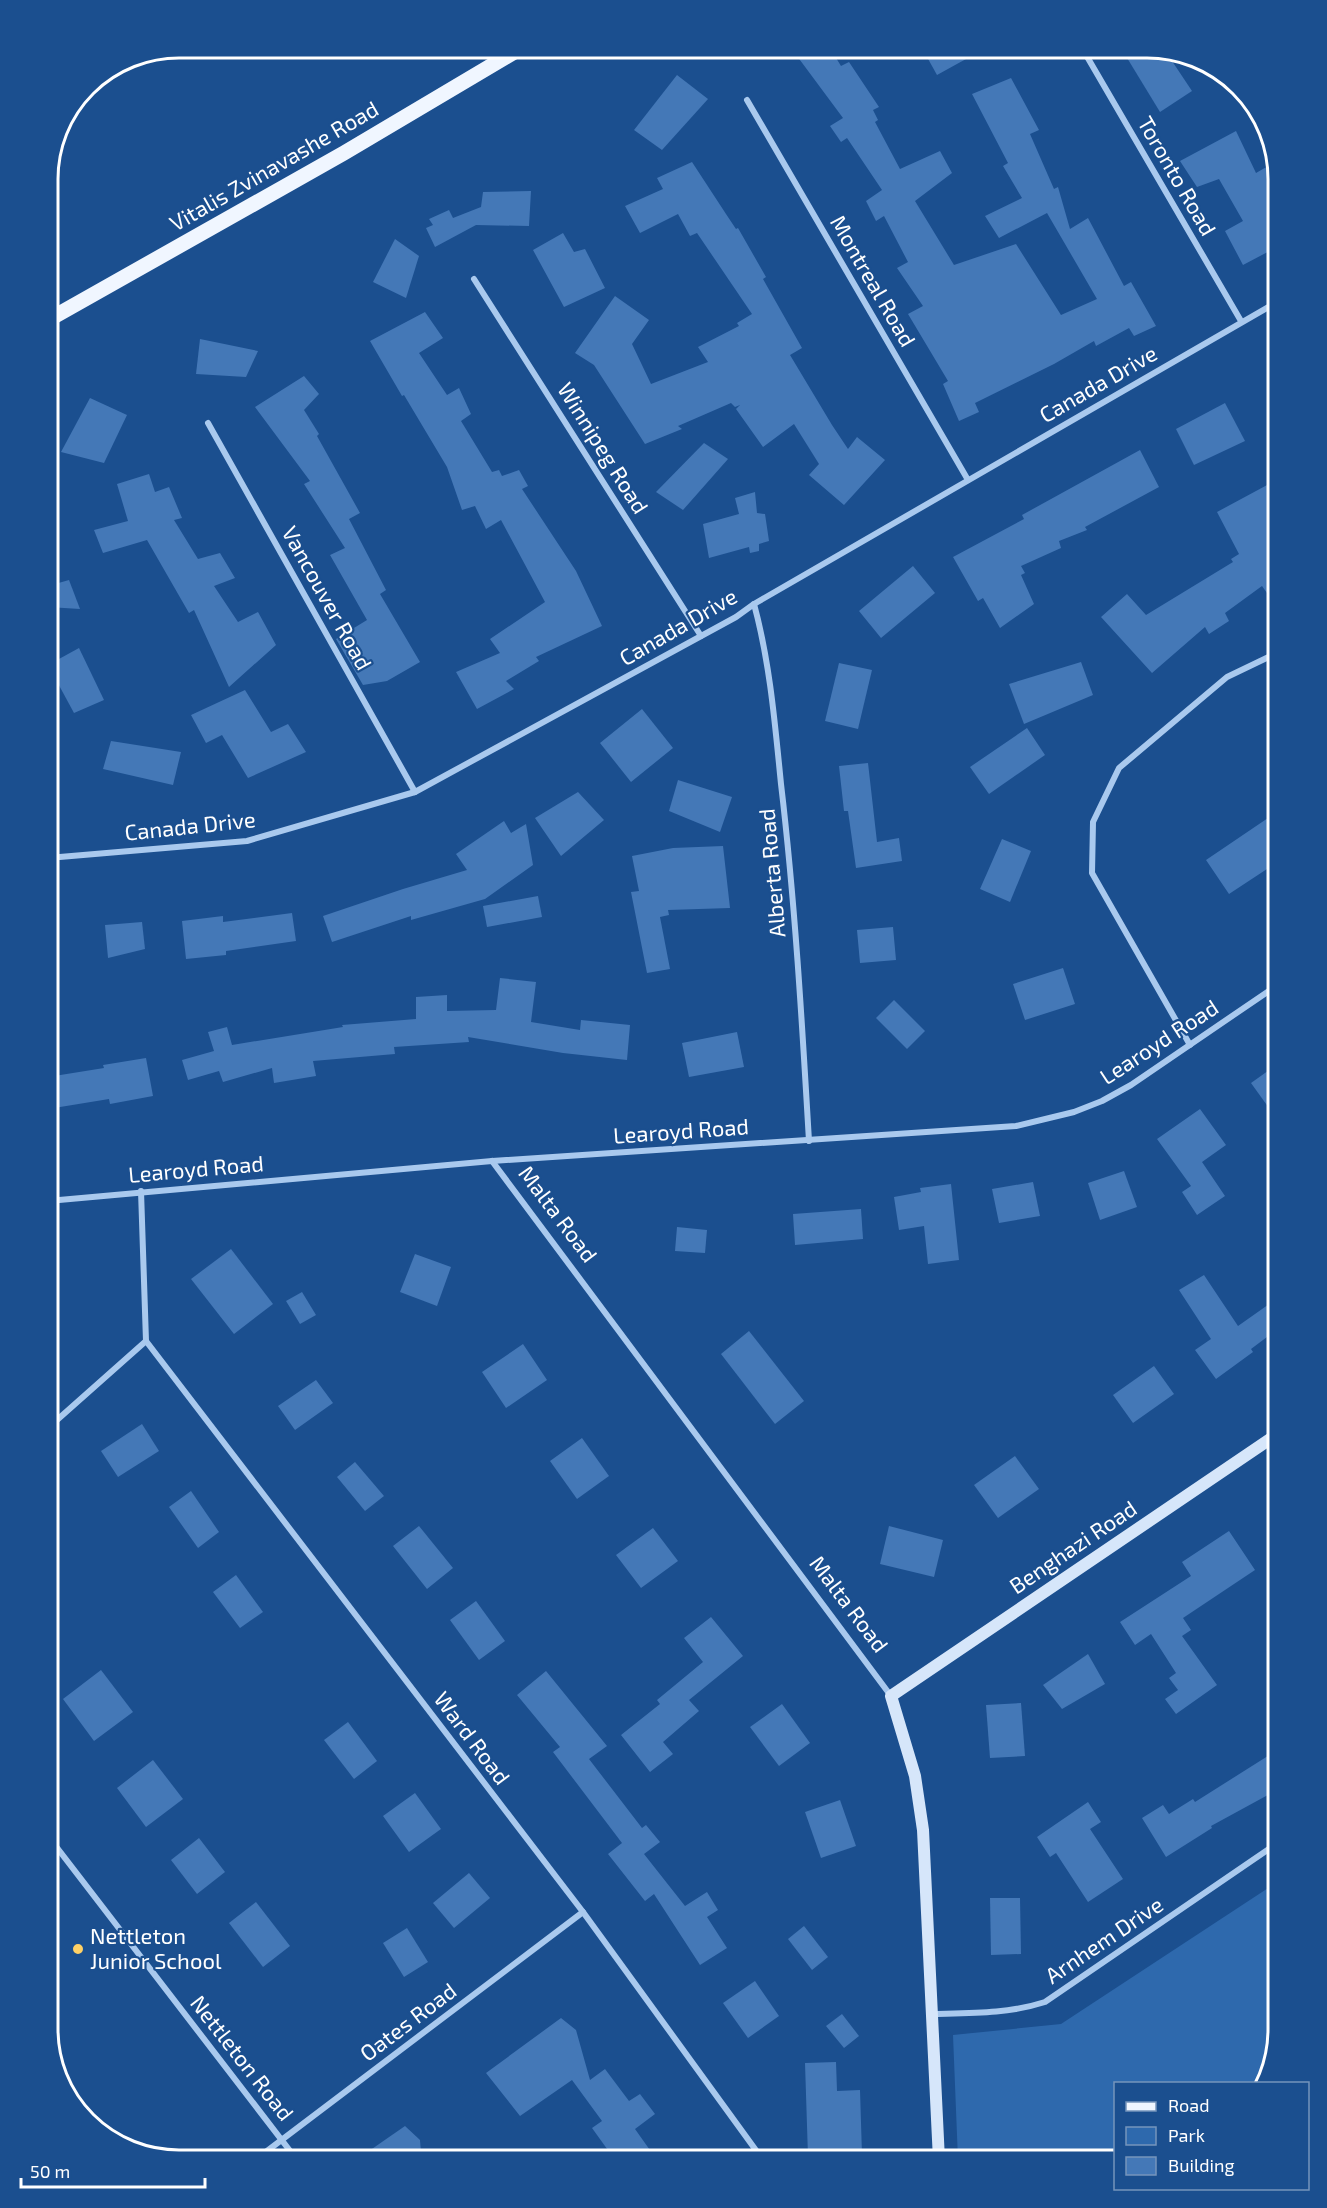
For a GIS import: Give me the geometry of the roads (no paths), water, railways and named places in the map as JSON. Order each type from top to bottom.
[{"type":"main road","name":"Vitalis Zvinavashe Road","points":[[59,314],[344,153],[504,58]]},
{"type":"street","name":"Toronto Road","points":[[1088,59],[1241,321]]},
{"type":"street","name":"Montreal Road","points":[[747,100],[968,480]]},
{"type":"street","name":"Winnipeg Road","points":[[474,279],[701,636]]},
{"type":"street","name":"Canada Drive","points":[[59,857],[247,841],[415,792],[701,636],[1268,306]]},
{"type":"street","name":"Vancouver Road","points":[[208,423],[415,792]]},
{"type":"street","name":"Alberta Road","points":[[754,604],[761,630],[771,692],[792,875],[809,1141]]},
{"type":"street","points":[[1190,1045],[1092,873],[1093,822],[1119,768],[1227,677],[1268,657]]},
{"type":"street","name":"Learoyd Road","points":[[58,1200],[492,1161],[1016,1126],[1074,1112],[1102,1101],[1131,1085],[1268,992]]},
{"type":"street","name":"Malta Road","points":[[492,1161],[891,1696],[915,1776],[923,1830],[938,2150]]},
{"type":"street","points":[[58,1419],[146,1341],[141,1191]]},
{"type":"street","name":"Ward Road","points":[[146,1341],[583,1912],[755,2150]]},
{"type":"street","name":"Benghazi Road","points":[[891,1696],[1268,1441]]},
{"type":"street","name":"Nettleton Road","points":[[58,1849],[289,2149]]},
{"type":"street","name":"Arnhem Drive","points":[[931,2014],[1000,2012],[1024,2009],[1045,2002],[1268,1850]]},
{"type":"street","name":"Oates Road","points":[[269,2149],[583,1912]]},
{"type":"place","name":"Nettleton Junior School","points":[[78,1949]]}]
